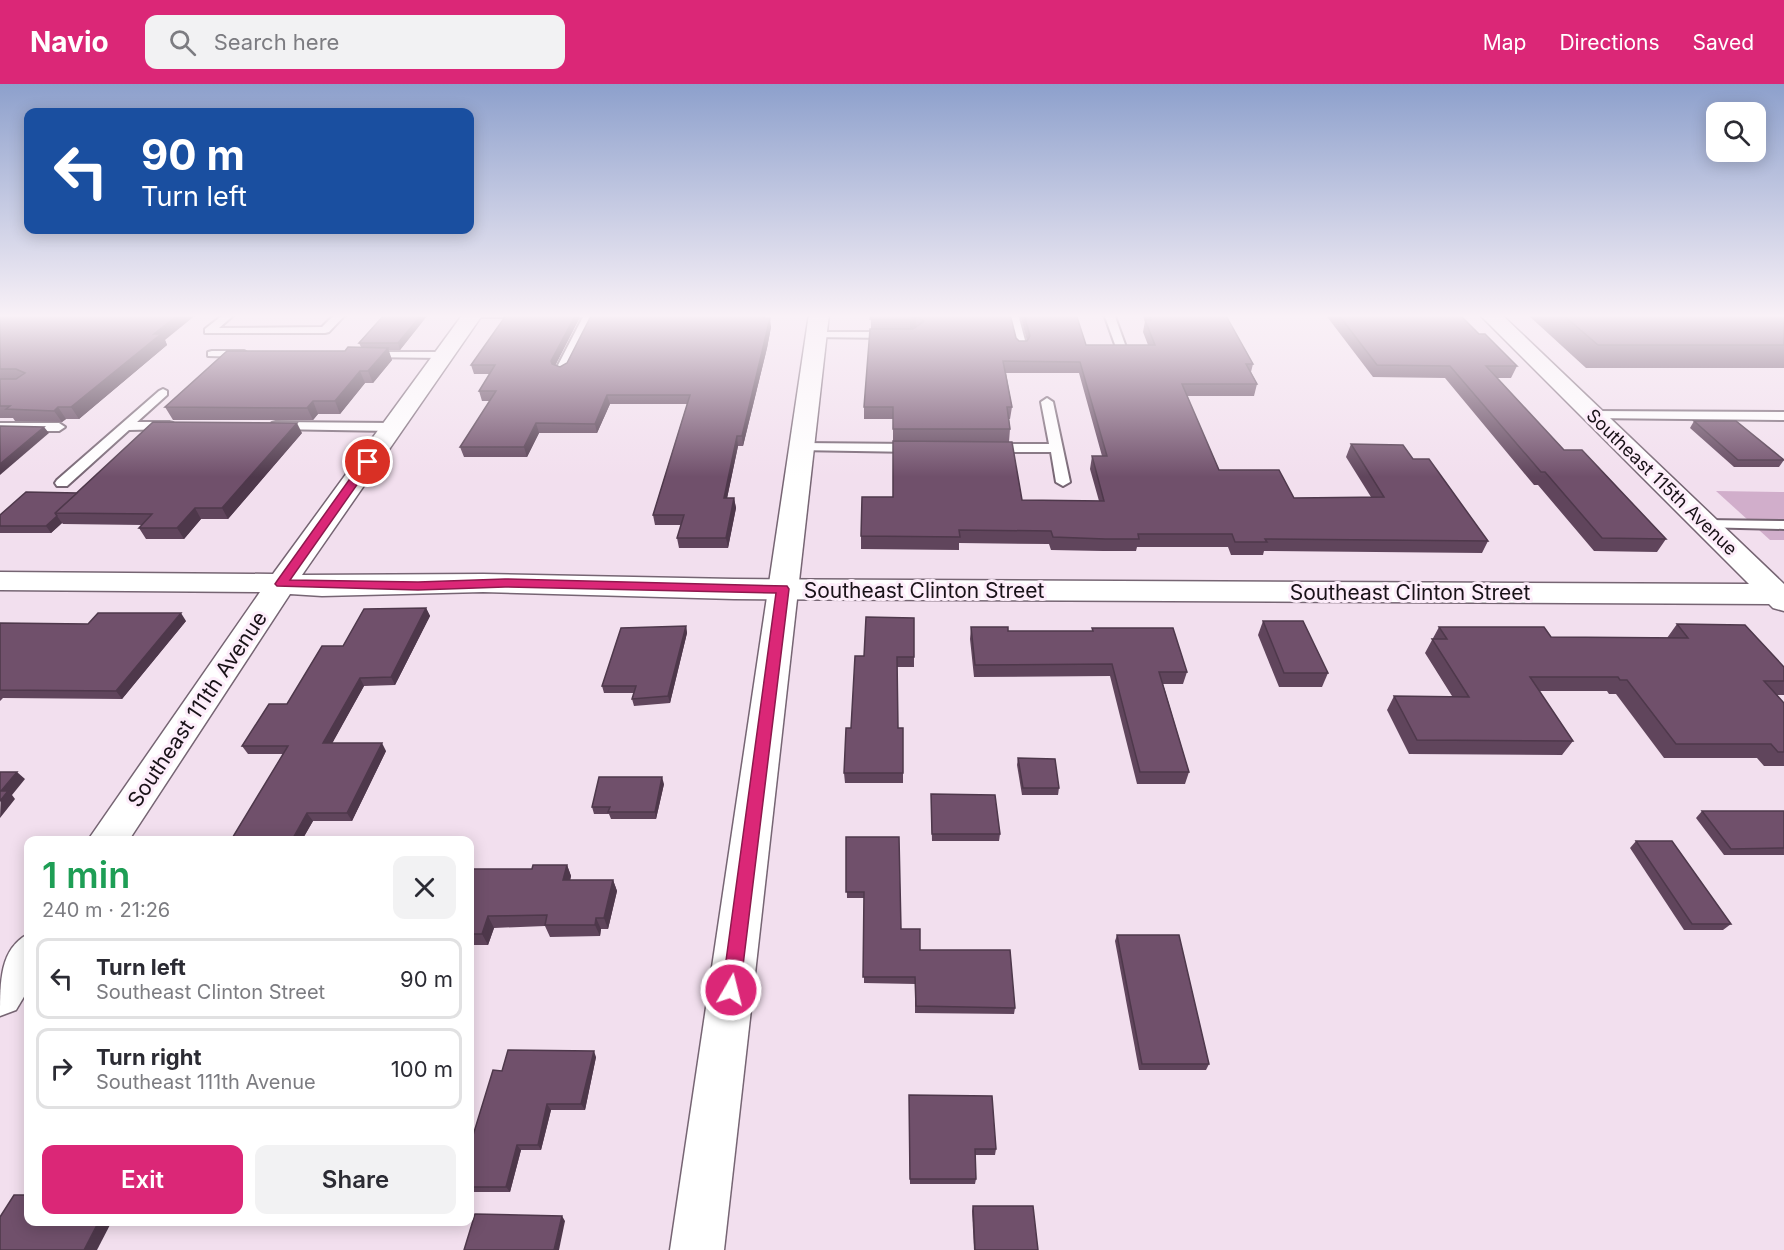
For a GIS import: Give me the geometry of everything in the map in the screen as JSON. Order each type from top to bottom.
[{"type":"street","name":"Southeast 111th Avenue","points":[[111,836],[281,584],[433,368]]},
{"type":"street","points":[[697,1250],[811,368]]},
{"type":"street","name":"Southeast 115th Avenue","points":[[1545,368],[1780,597]]},
{"type":"street","name":"Southeast Clinton Street","points":[[0,581],[418,586],[494,583],[783,589],[1780,597]]},
{"type":"street","points":[[0,995],[24,960]]},
{"type":"lane","points":[[62,483],[163,393]]},
{"type":"lane","points":[[1047,402],[1064,482]]},
{"type":"lane","points":[[1593,415],[1784,416]]},
{"type":"lane","points":[[0,426],[59,426]]},
{"type":"lane","points":[[125,426],[183,426]]},
{"type":"lane","points":[[265,426],[392,427]]},
{"type":"lane","points":[[801,447],[929,448]]},
{"type":"lane","points":[[975,448],[1056,448]]},
{"type":"lane","points":[[1705,524],[1784,525]]},
{"type":"shaded area","points":[[1716,491],[1784,492],[1784,540],[1770,540]]},
{"type":"building","points":[[119,368],[71,407],[58,407],[54,411],[6,409],[10,406],[0,406],[0,379],[16,379],[25,373],[16,369],[0,369]]},
{"type":"building","points":[[208,368],[370,368],[368,371],[360,371],[335,401],[313,401],[307,408],[165,407]]},
{"type":"building","points":[[493,368],[758,368],[742,436],[737,436],[724,498],[734,498],[726,538],[677,538],[684,515],[653,515],[690,395],[607,395],[595,424],[536,423],[524,447],[460,447],[496,391],[479,391]]},
{"type":"building","points":[[867,368],[1004,368],[1012,407],[1007,407],[1010,429],[893,429],[893,407],[864,407]]},
{"type":"building","points":[[1082,368],[1248,368],[1257,384],[1182,384],[1219,470],[1279,470],[1294,498],[1384,497],[1351,444],[1403,445],[1413,459],[1429,459],[1488,541],[1265,539],[1267,542],[1235,542],[1232,534],[1138,534],[1139,539],[1105,539],[1053,537],[1051,531],[959,530],[960,537],[861,536],[862,497],[893,497],[893,441],[1012,442],[1022,500],[1104,501],[1092,456],[1107,456]]},
{"type":"building","points":[[1452,368],[1488,368],[1564,450],[1582,450],[1666,539],[1602,538],[1545,472],[1541,472]]},
{"type":"building","points":[[1694,421],[1736,421],[1784,460],[1738,460]]},
{"type":"building","points":[[153,422],[297,423],[222,508],[195,508],[177,528],[139,528],[152,514],[55,513]]},
{"type":"building","points":[[0,426],[44,427],[0,464]]},
{"type":"building","points":[[26,492],[77,493],[55,513],[57,516],[46,526],[0,526],[0,515]]},
{"type":"building","points":[[426,608],[391,677],[360,678],[323,743],[382,743],[347,813],[307,813],[294,836],[233,836],[288,746],[242,746],[269,704],[287,704],[322,646],[343,646],[364,609]]},
{"type":"building","points":[[98,613],[181,613],[116,691],[0,690],[0,623],[88,624]]},
{"type":"building","points":[[866,617],[914,618],[914,657],[897,657],[898,728],[903,728],[903,773],[844,773],[846,728],[851,728],[855,656],[864,656]]},
{"type":"building","points":[[1263,621],[1303,621],[1328,673],[1284,673]]},
{"type":"building","points":[[1677,624],[1745,625],[1784,667],[1784,681],[1764,681],[1784,703],[1784,752],[1778,752],[1771,744],[1676,744],[1627,680],[1620,680],[1618,677],[1530,677],[1573,741],[1417,740],[1394,696],[1469,697],[1432,639],[1447,639],[1439,627],[1544,627],[1551,637],[1688,638]]},
{"type":"building","points":[[686,626],[668,696],[632,699],[636,686],[602,686],[621,628]]},
{"type":"building","points":[[971,627],[1008,627],[1008,631],[1173,628],[1187,672],[1159,672],[1189,772],[1140,772],[1112,664],[975,665]]},
{"type":"building","points":[[1018,758],[1055,759],[1059,788],[1023,788]]},
{"type":"building","points":[[0,772],[17,772],[1,791],[8,791],[0,801]]},
{"type":"building","points":[[599,777],[662,777],[655,812],[608,812],[610,807],[592,807]]},
{"type":"building","points":[[931,794],[995,795],[1000,834],[932,834]]},
{"type":"building","points":[[1702,811],[1784,811],[1784,848],[1731,849]]},
{"type":"building","points":[[846,837],[899,837],[901,929],[920,929],[920,950],[1010,950],[1015,1008],[916,1006],[915,977],[863,977],[864,892],[846,892]]},
{"type":"building","points":[[1636,841],[1672,841],[1731,924],[1692,924]]},
{"type":"building","points":[[533,865],[567,865],[563,880],[613,880],[604,918],[596,918],[595,925],[545,925],[547,915],[488,916],[482,934],[474,934],[474,869],[532,869]]},
{"type":"building","points":[[1117,935],[1179,935],[1209,1064],[1142,1064]]},
{"type":"building","points":[[508,1050],[594,1051],[581,1104],[547,1104],[538,1145],[517,1145],[506,1187],[474,1187],[474,1132],[493,1070],[502,1071]]},
{"type":"building","points":[[909,1095],[992,1096],[996,1149],[975,1149],[976,1179],[910,1179]]},
{"type":"building","points":[[14,1195],[24,1195],[24,1226],[96,1226],[84,1250],[0,1250],[0,1217]]},
{"type":"building","points":[[973,1206],[1033,1206],[1038,1250],[975,1250]]},
{"type":"building","points":[[475,1214],[562,1216],[554,1250],[464,1250],[471,1226],[474,1226]]},
{"type":"route","points":[[368,462],[281,584],[418,586],[505,583],[783,589],[731,990]]}]
